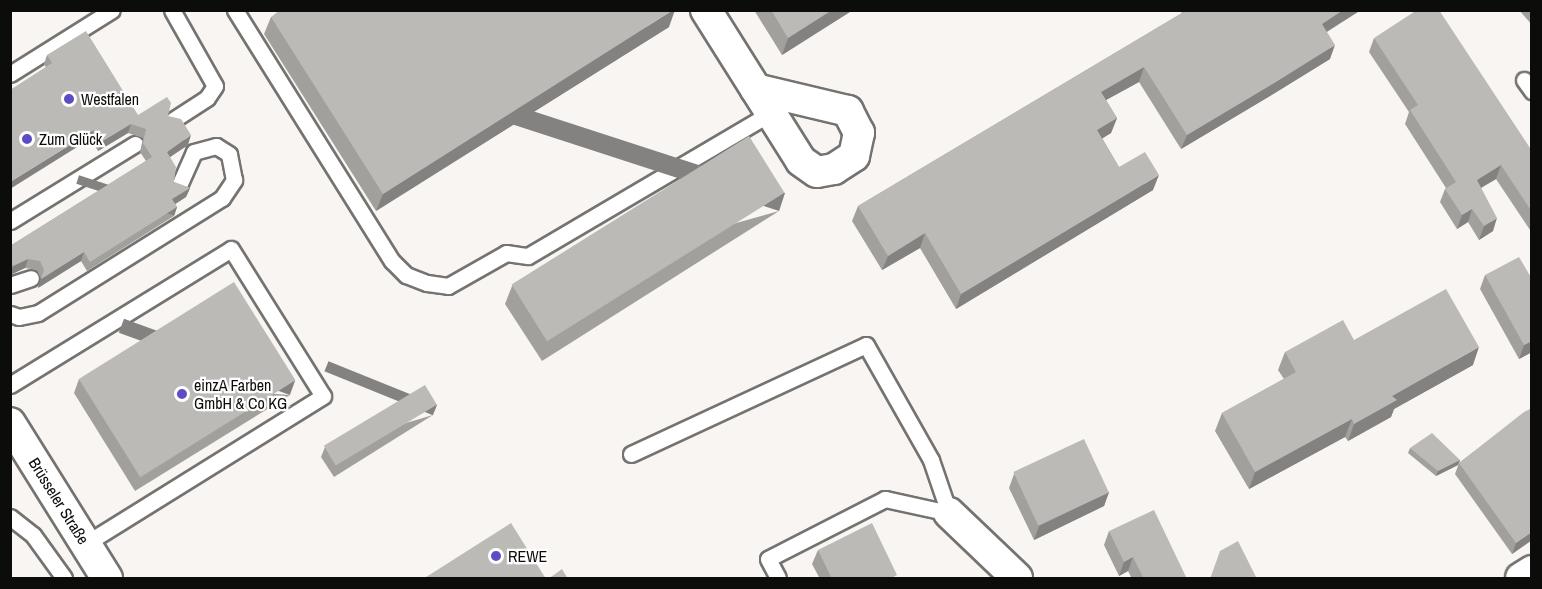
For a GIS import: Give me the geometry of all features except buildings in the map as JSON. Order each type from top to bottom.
[{"type":"street","points":[[706,10],[764,101]]},
{"type":"street","name":"Brüsseler Straße","points":[[10,423],[107,579]]},
{"type":"street","points":[[949,513],[1014,578]]},
{"type":"street","points":[[1521,579],[1532,571]]},
{"type":"lane","points":[[10,74],[112,10]]},
{"type":"lane","points":[[172,10],[215,86],[207,98],[173,120]]},
{"type":"lane","points":[[235,10],[393,261],[406,275],[427,283],[448,286],[507,254],[528,256],[764,101]]},
{"type":"lane","points":[[10,221],[135,144]]},
{"type":"lane","points":[[10,314],[19,317],[38,313],[222,198],[234,180],[229,154],[216,146],[194,152],[179,186]]},
{"type":"lane","points":[[10,386],[231,249],[323,396],[85,544]]},
{"type":"lane","points":[[10,285],[31,278]]},
{"type":"lane","points":[[631,454],[866,345],[931,460],[949,513]]},
{"type":"lane","points":[[778,579],[768,559],[885,500],[949,513]]},
{"type":"lane","points":[[10,517],[33,535],[64,579]]},
{"type":"place","name":"Westfalen","points":[[69,99]]},
{"type":"place","name":"Zum Glück","points":[[27,139]]},
{"type":"place","name":"einzA Farben GmbH & Co KG","points":[[182,394]]},
{"type":"place","name":"REWE","points":[[496,556]]}]
